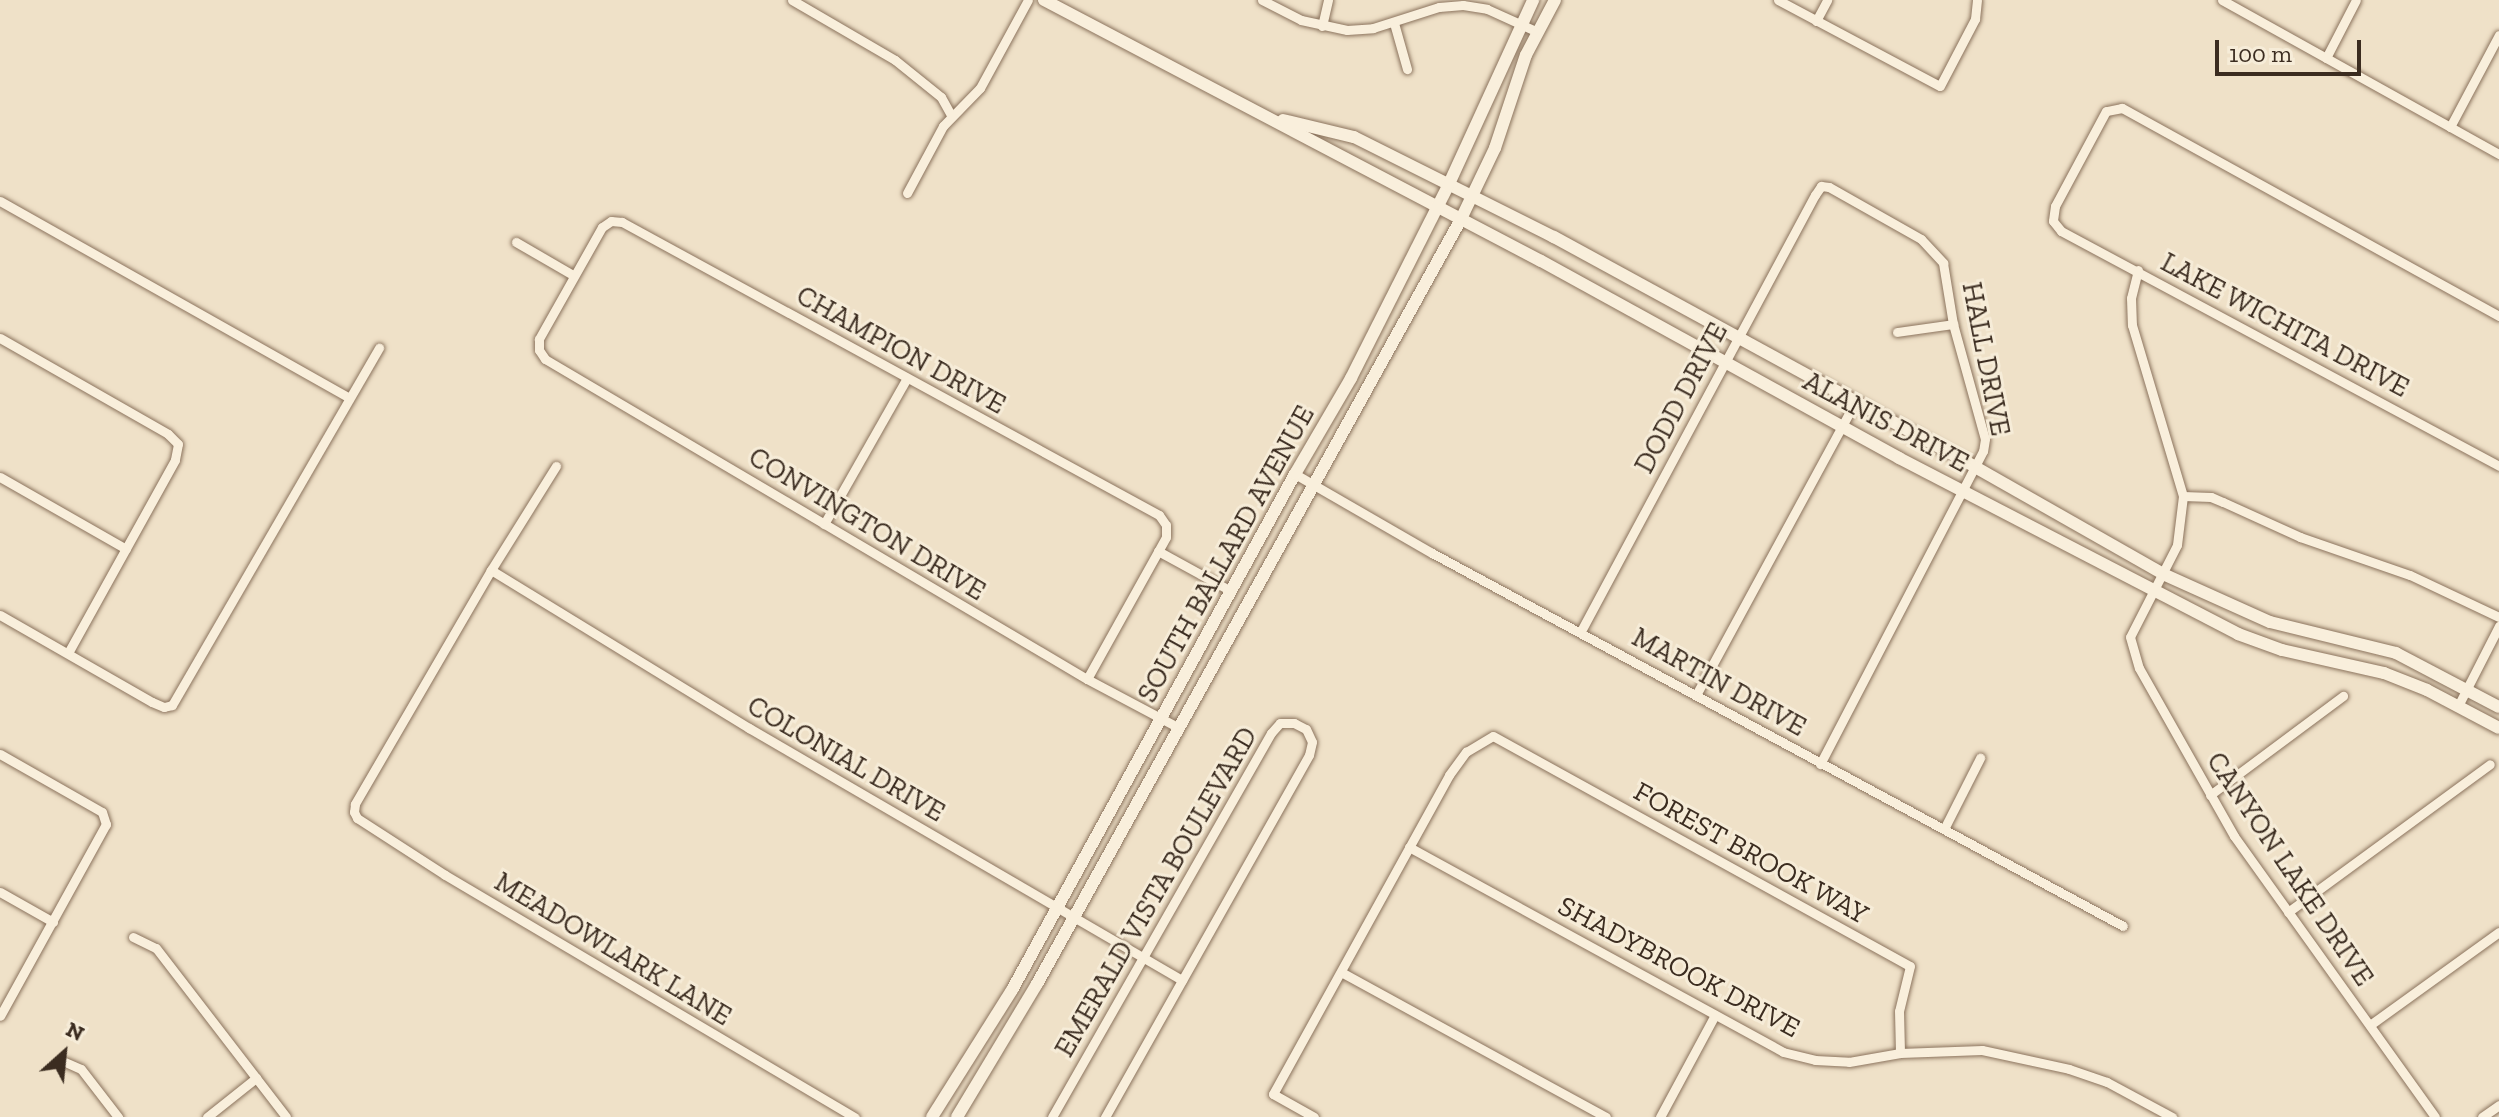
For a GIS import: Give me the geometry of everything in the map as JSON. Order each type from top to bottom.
[{"type":"main road","name":"ALANIS DRIVE","points":[[1044,0],[2238,634],[2282,650],[2384,673],[2499,728]]},
{"type":"main road","name":"SOUTH BALLARD AVENUE","points":[[934,1116],[1012,990],[1295,474],[1351,378],[1438,207],[1520,22],[1533,0]]},
{"type":"main road","name":"SOUTH BALLARD AVENUE","points":[[957,1117],[1179,728],[1461,219],[1538,32],[1555,0]]},
{"type":"main road","name":"ALANIS DRIVE","points":[[1267,116],[1354,137],[1473,196],[1975,467],[2163,574],[2270,622],[2396,653],[2499,707]]},
{"type":"street","points":[[792,0],[895,60],[941,97],[951,115]]},
{"type":"street","points":[[907,193],[951,115],[980,88],[1028,0]]},
{"type":"street","points":[[1262,0],[1301,20],[1347,30],[1394,23],[1439,7],[1463,5],[1487,9],[1538,32]]},
{"type":"street","points":[[1322,26],[1328,0]]},
{"type":"street","points":[[1778,0],[1940,86],[1975,19],[1977,0]]},
{"type":"street","points":[[1816,21],[1827,0]]},
{"type":"street","points":[[2222,0],[2499,154]]},
{"type":"street","points":[[2326,58],[2356,0]]},
{"type":"street","points":[[1394,23],[1407,69]]},
{"type":"street","points":[[2450,127],[2499,35]]},
{"type":"street","name":"LAKE WICHITA DRIVE","points":[[2499,316],[2122,108],[2112,108],[2102,116],[2055,206],[2053,221],[2061,231],[2499,466]]},
{"type":"street","name":"HALL DRIVE","points":[[1820,764],[1975,467],[1985,439],[1953,324],[1947,274],[1933,250],[1921,239],[1829,187],[1821,186]]},
{"type":"street","name":"DODD DRIVE","points":[[1581,631],[1821,186]]},
{"type":"street","points":[[0,201],[349,398]]},
{"type":"street","name":"CHAMPION DRIVE","points":[[573,275],[602,227],[611,221],[622,222],[1159,515],[1166,525],[1166,537],[1158,551]]},
{"type":"street","points":[[516,242],[573,275]]},
{"type":"street","name":"CANYON LAKE DRIVE","points":[[2138,270],[2131,298],[2132,325],[2183,496],[2181,532],[2155,592],[2130,637],[2154,699],[2234,836],[2435,1117]]},
{"type":"street","name":"CONVINGTON DRIVE","points":[[573,275],[539,339],[539,350],[545,359],[1087,679],[1179,728]]},
{"type":"street","points":[[1897,332],[1953,324]]},
{"type":"street","points":[[0,338],[168,434],[178,444],[175,460],[68,653]]},
{"type":"street","points":[[0,615],[152,702],[168,707],[181,694],[379,348]]},
{"type":"street","points":[[824,524],[907,378]]},
{"type":"street","points":[[1696,695],[1855,402]]},
{"type":"street","points":[[491,570],[556,466]]},
{"type":"street","name":"MARTIN DRIVE","points":[[1295,474],[1432,553],[2123,926]]},
{"type":"street","points":[[0,477],[126,549]]},
{"type":"street","points":[[2183,496],[2211,497],[2300,537],[2410,575],[2499,617]]},
{"type":"street","points":[[1087,679],[1158,551],[1231,591]]},
{"type":"street","name":"MEADOWLARK LANE","points":[[491,570],[362,792],[354,812],[357,818],[445,875],[855,1117]]},
{"type":"street","name":"COLONIAL DRIVE","points":[[491,570],[749,728],[1182,980]]},
{"type":"street","points":[[2458,706],[2499,626]]},
{"type":"street","points":[[2210,795],[2343,696]]},
{"type":"street","name":"EMERALD VISTA BOULEVARD","points":[[1052,1117],[1271,733],[1280,723],[1294,723],[1306,729],[1312,742],[1309,755],[1105,1117]]},
{"type":"street","name":"FOREST BROOK WAY","points":[[1409,847],[1466,752],[1493,736],[1910,966],[1899,1011],[1900,1053]]},
{"type":"street","points":[[0,754],[102,812],[106,820],[101,836],[0,1016]]},
{"type":"street","points":[[1944,829],[1980,758]]},
{"type":"street","points":[[2288,912],[2490,764]]},
{"type":"street","points":[[1314,1117],[1273,1094],[1409,847]]},
{"type":"street","name":"SHADYBROOK DRIVE","points":[[1409,847],[1783,1052],[1815,1060],[1849,1062],[1900,1053],[1982,1050],[2043,1063],[2107,1082],[2172,1117]]},
{"type":"street","points":[[0,892],[53,922]]},
{"type":"street","points":[[2370,1025],[2499,932]]},
{"type":"street","points":[[133,937],[156,948],[286,1117]]},
{"type":"street","points":[[1341,972],[1606,1117]]},
{"type":"street","points":[[1660,1117],[1715,1015]]},
{"type":"street","points":[[65,1062],[81,1069],[118,1117]]},
{"type":"street","points":[[207,1117],[256,1078]]},
{"type":"street","points":[[2482,1117],[2499,1105]]}]
